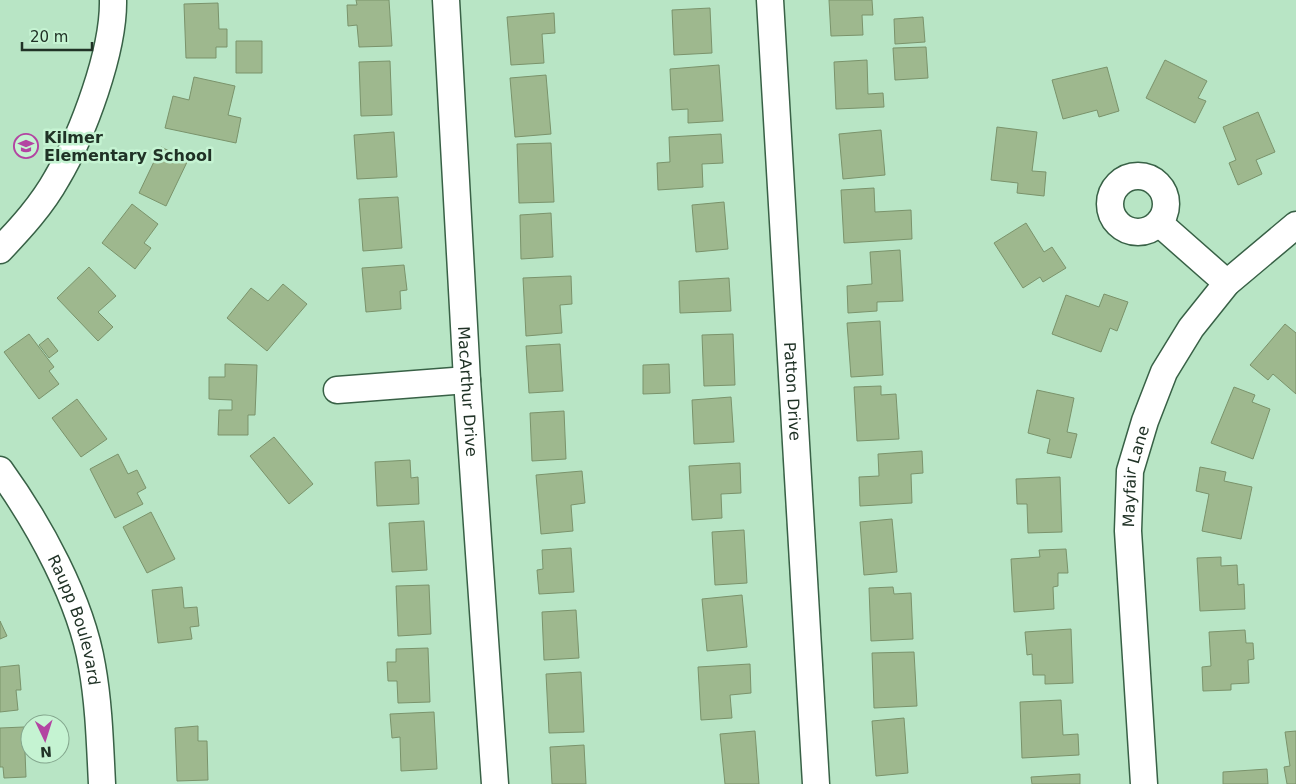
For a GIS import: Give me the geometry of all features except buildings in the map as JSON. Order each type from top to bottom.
[{"type":"street","points":[[0,250],[26,222],[57,178],[78,135],[108,49],[113,0]]},
{"type":"street","name":"MacArthur Drive","points":[[446,0],[467,380],[495,784]]},
{"type":"street","name":"Patton Drive","points":[[770,0],[816,784]]},
{"type":"street","points":[[1159,223],[1227,283]]},
{"type":"street","name":"Mayfair Lane","points":[[1144,784],[1128,530],[1130,471],[1145,421],[1164,372],[1191,328],[1227,283],[1296,224]]},
{"type":"street","points":[[337,390],[467,380]]},
{"type":"street","name":"Raupp Boulevard","points":[[0,470],[26,506],[78,616],[92,665],[102,784]]},
{"type":"place","name":"Kilmer Elementary School","points":[[26,146]]}]
